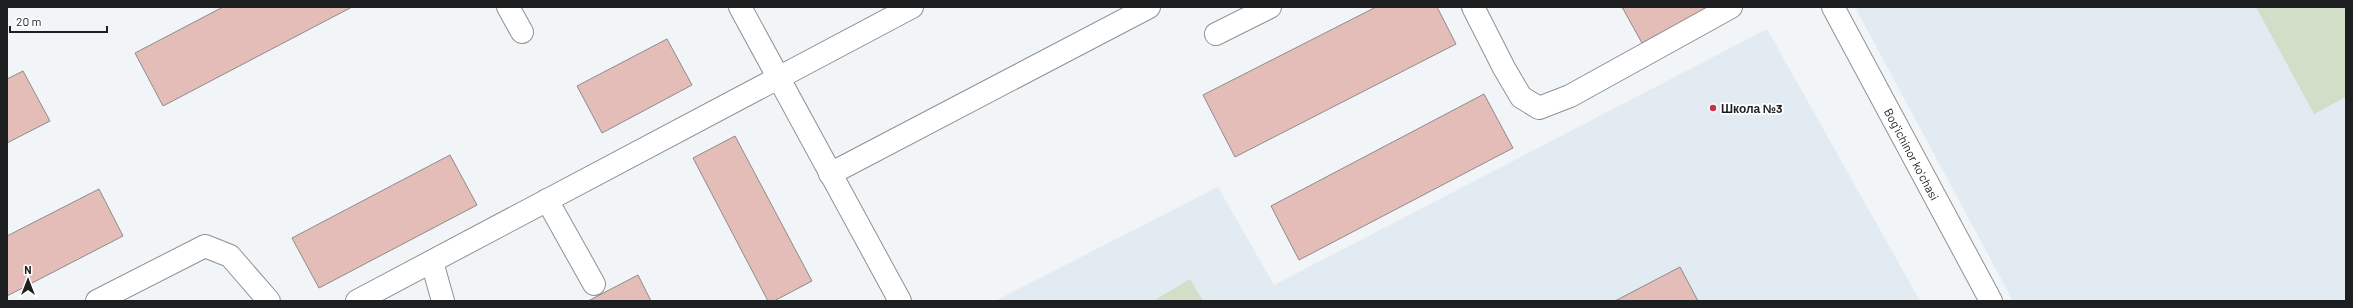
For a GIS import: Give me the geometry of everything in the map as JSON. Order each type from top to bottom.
[{"type":"street","points":[[508,7],[522,32]]},
{"type":"street","points":[[740,7],[900,301]]},
{"type":"street","points":[[357,301],[912,7]]},
{"type":"street","points":[[830,174],[1149,7]]},
{"type":"street","points":[[1216,34],[1270,7]]},
{"type":"street","points":[[1473,7],[1504,68],[1521,97],[1538,108],[1570,96],[1731,7]]},
{"type":"street","name":"Bogʻichinor koʻchasi","points":[[1833,7],[1991,301]]},
{"type":"street","points":[[547,200],[594,284]]},
{"type":"street","points":[[96,301],[205,246],[230,256],[268,301]]},
{"type":"street","points":[[432,262],[443,301]]},
{"type":"shaded area","points":[[1855,7],[2346,7],[2346,301],[2013,301]]},
{"type":"shaded area","name":"Школа №3","points":[[1767,29],[1920,301],[995,301],[1218,187],[1274,285]]},
{"type":"green space","points":[[2256,7],[2346,7],[2346,97],[2314,114]]},
{"type":"green space","points":[[1190,279],[1203,301],[1153,301]]},
{"type":"building","points":[[223,7],[352,7],[163,106],[135,53]]},
{"type":"building","points":[[1376,7],[1437,7],[1456,44],[1235,157],[1203,95]]},
{"type":"building","points":[[1622,7],[1709,7],[1642,43]]},
{"type":"building","points":[[667,39],[692,85],[602,133],[577,86]]},
{"type":"building","points":[[23,71],[50,121],[7,143],[7,79]]},
{"type":"building","points":[[1484,94],[1513,148],[1299,260],[1271,206]]},
{"type":"building","points":[[735,136],[812,281],[774,301],[768,301],[693,158]]},
{"type":"building","points":[[450,155],[477,205],[319,288],[292,238]]},
{"type":"building","points":[[99,189],[123,236],[7,296],[7,236]]},
{"type":"building","points":[[1680,267],[1698,301],[1615,301]]},
{"type":"building","points":[[638,275],[651,301],[588,301]]},
{"type":"place","name":"Школа №3","points":[[1713,108]]}]
